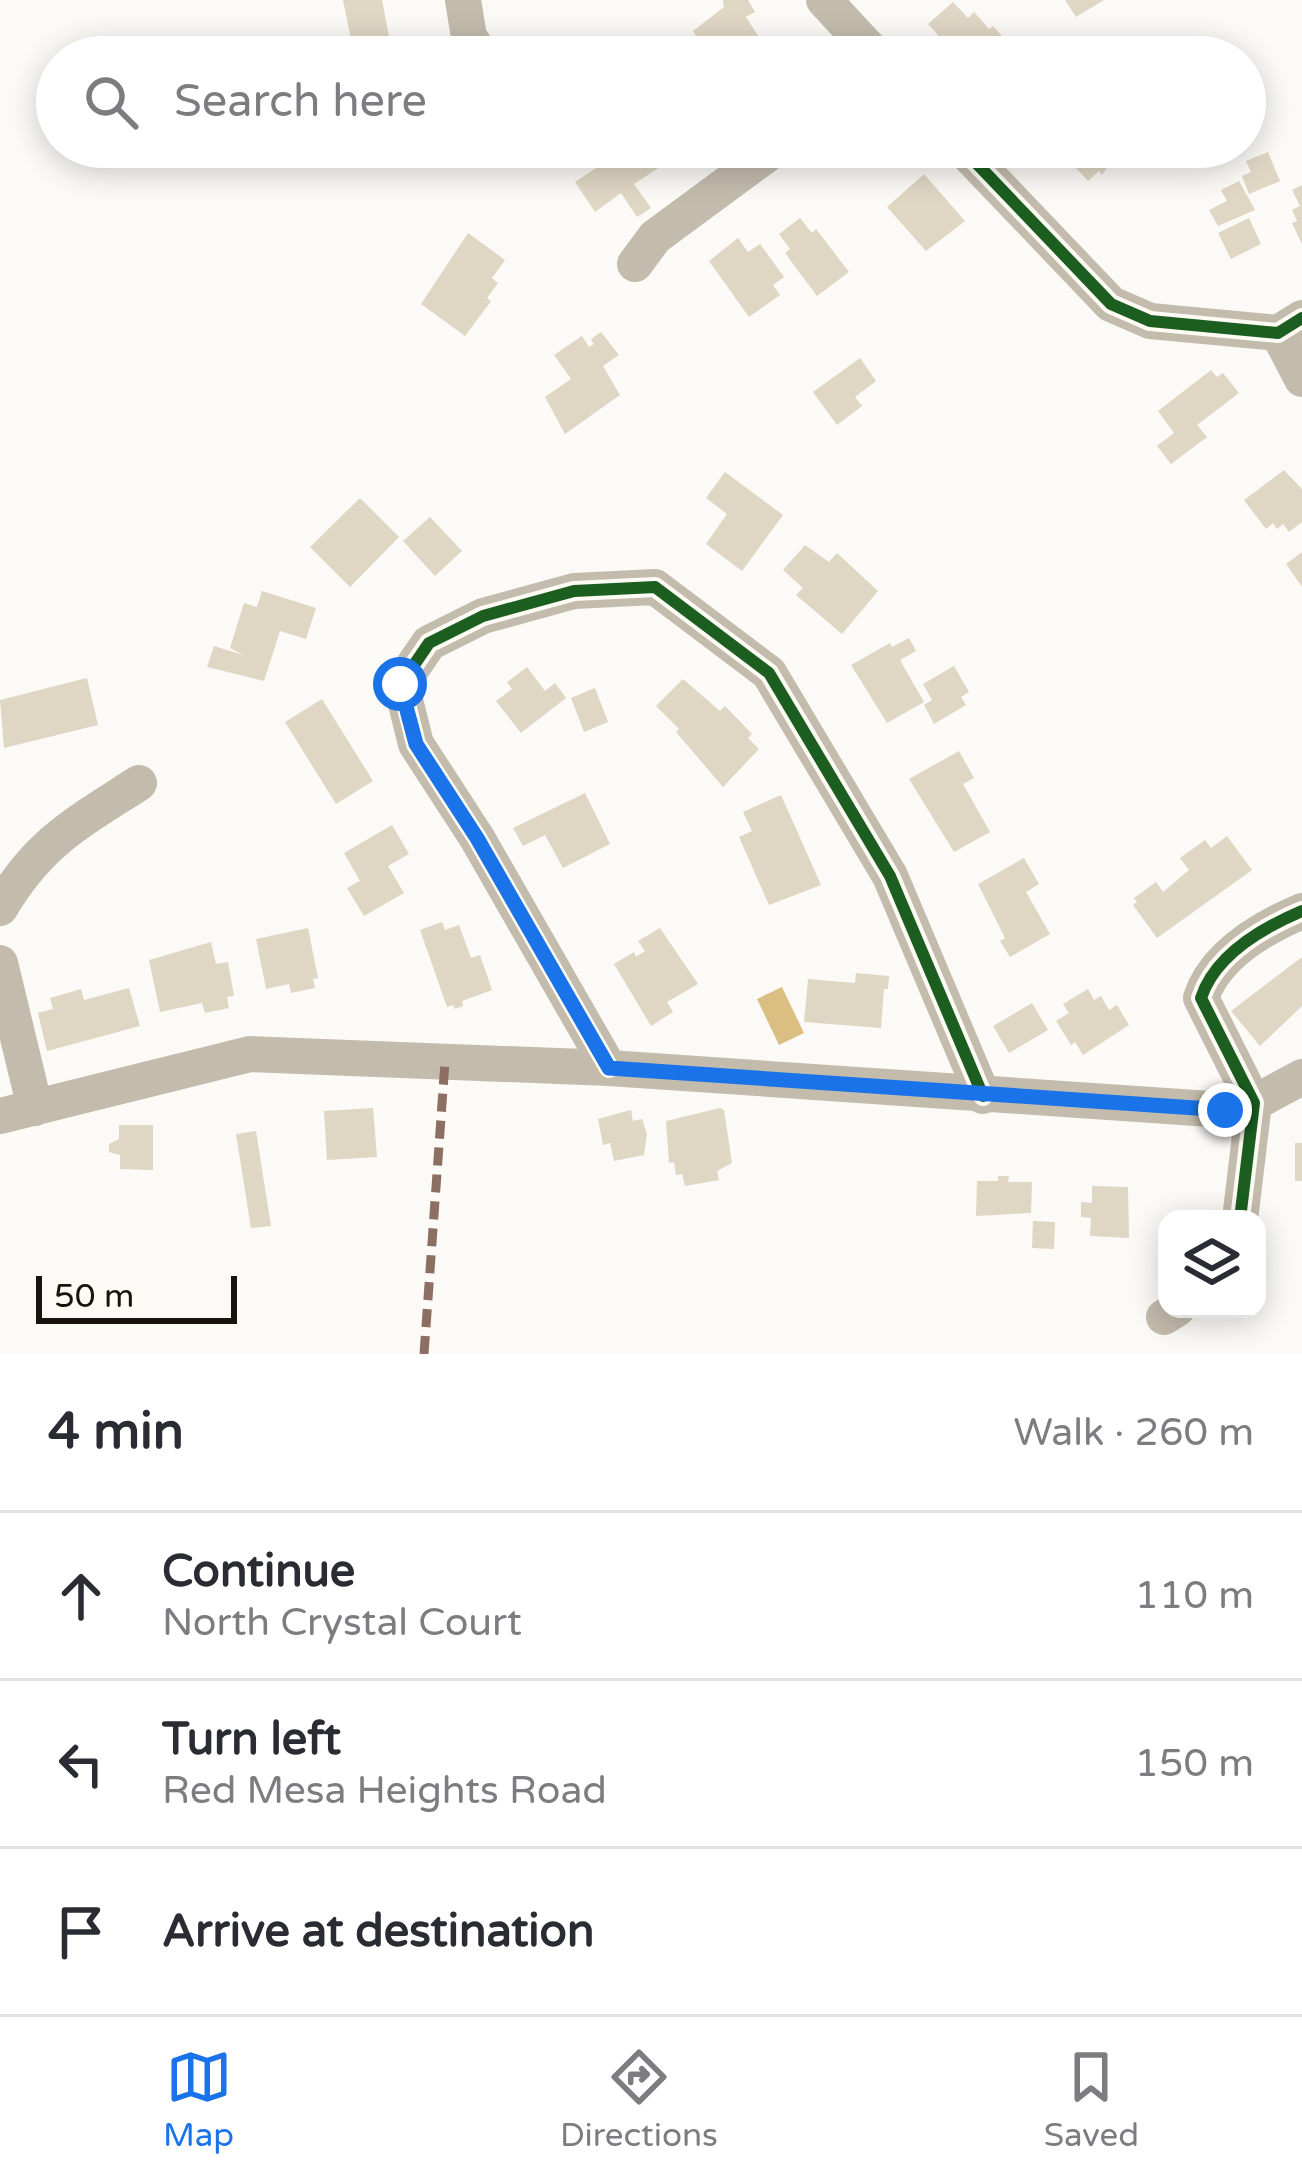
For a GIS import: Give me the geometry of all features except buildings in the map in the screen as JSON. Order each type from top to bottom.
[{"type":"street","points":[[463,0],[469,36]]},
{"type":"street","points":[[824,0],[857,36]]},
{"type":"street","points":[[635,264],[655,237],[749,168]]},
{"type":"street","points":[[981,168],[1111,304],[1150,321],[1290,326],[1302,379]]},
{"type":"street","points":[[609,1068],[477,838],[416,744],[400,684],[429,644],[482,616],[574,591],[655,587],[769,673],[890,876],[983,1096]]},
{"type":"street","points":[[0,908],[22,869],[59,834],[139,783]]},
{"type":"street","points":[[1241,1210],[1254,1103],[1201,998],[1219,963],[1282,919],[1302,911]]},
{"type":"street","points":[[0,963],[18,1112],[250,1054],[609,1068],[1225,1110],[1254,1103],[1302,1077]]},
{"type":"shaded area","points":[[782,987],[804,1033],[779,1045],[757,999]]},
{"type":"marked path","points":[[424,1354],[445,1062]]},
{"type":"cycle path","points":[[981,168],[1111,304],[1150,321],[1278,333],[1302,318]]},
{"type":"cycle path","points":[[609,1068],[477,838],[416,744],[401,684],[429,643],[483,616],[574,591],[655,587],[769,673],[890,876],[983,1096]]},
{"type":"cycle path","points":[[1241,1210],[1254,1103],[1201,998],[1229,956],[1256,935],[1302,911]]},
{"type":"route","points":[[400,684],[416,744],[477,838],[609,1068],[1225,1110]]}]
